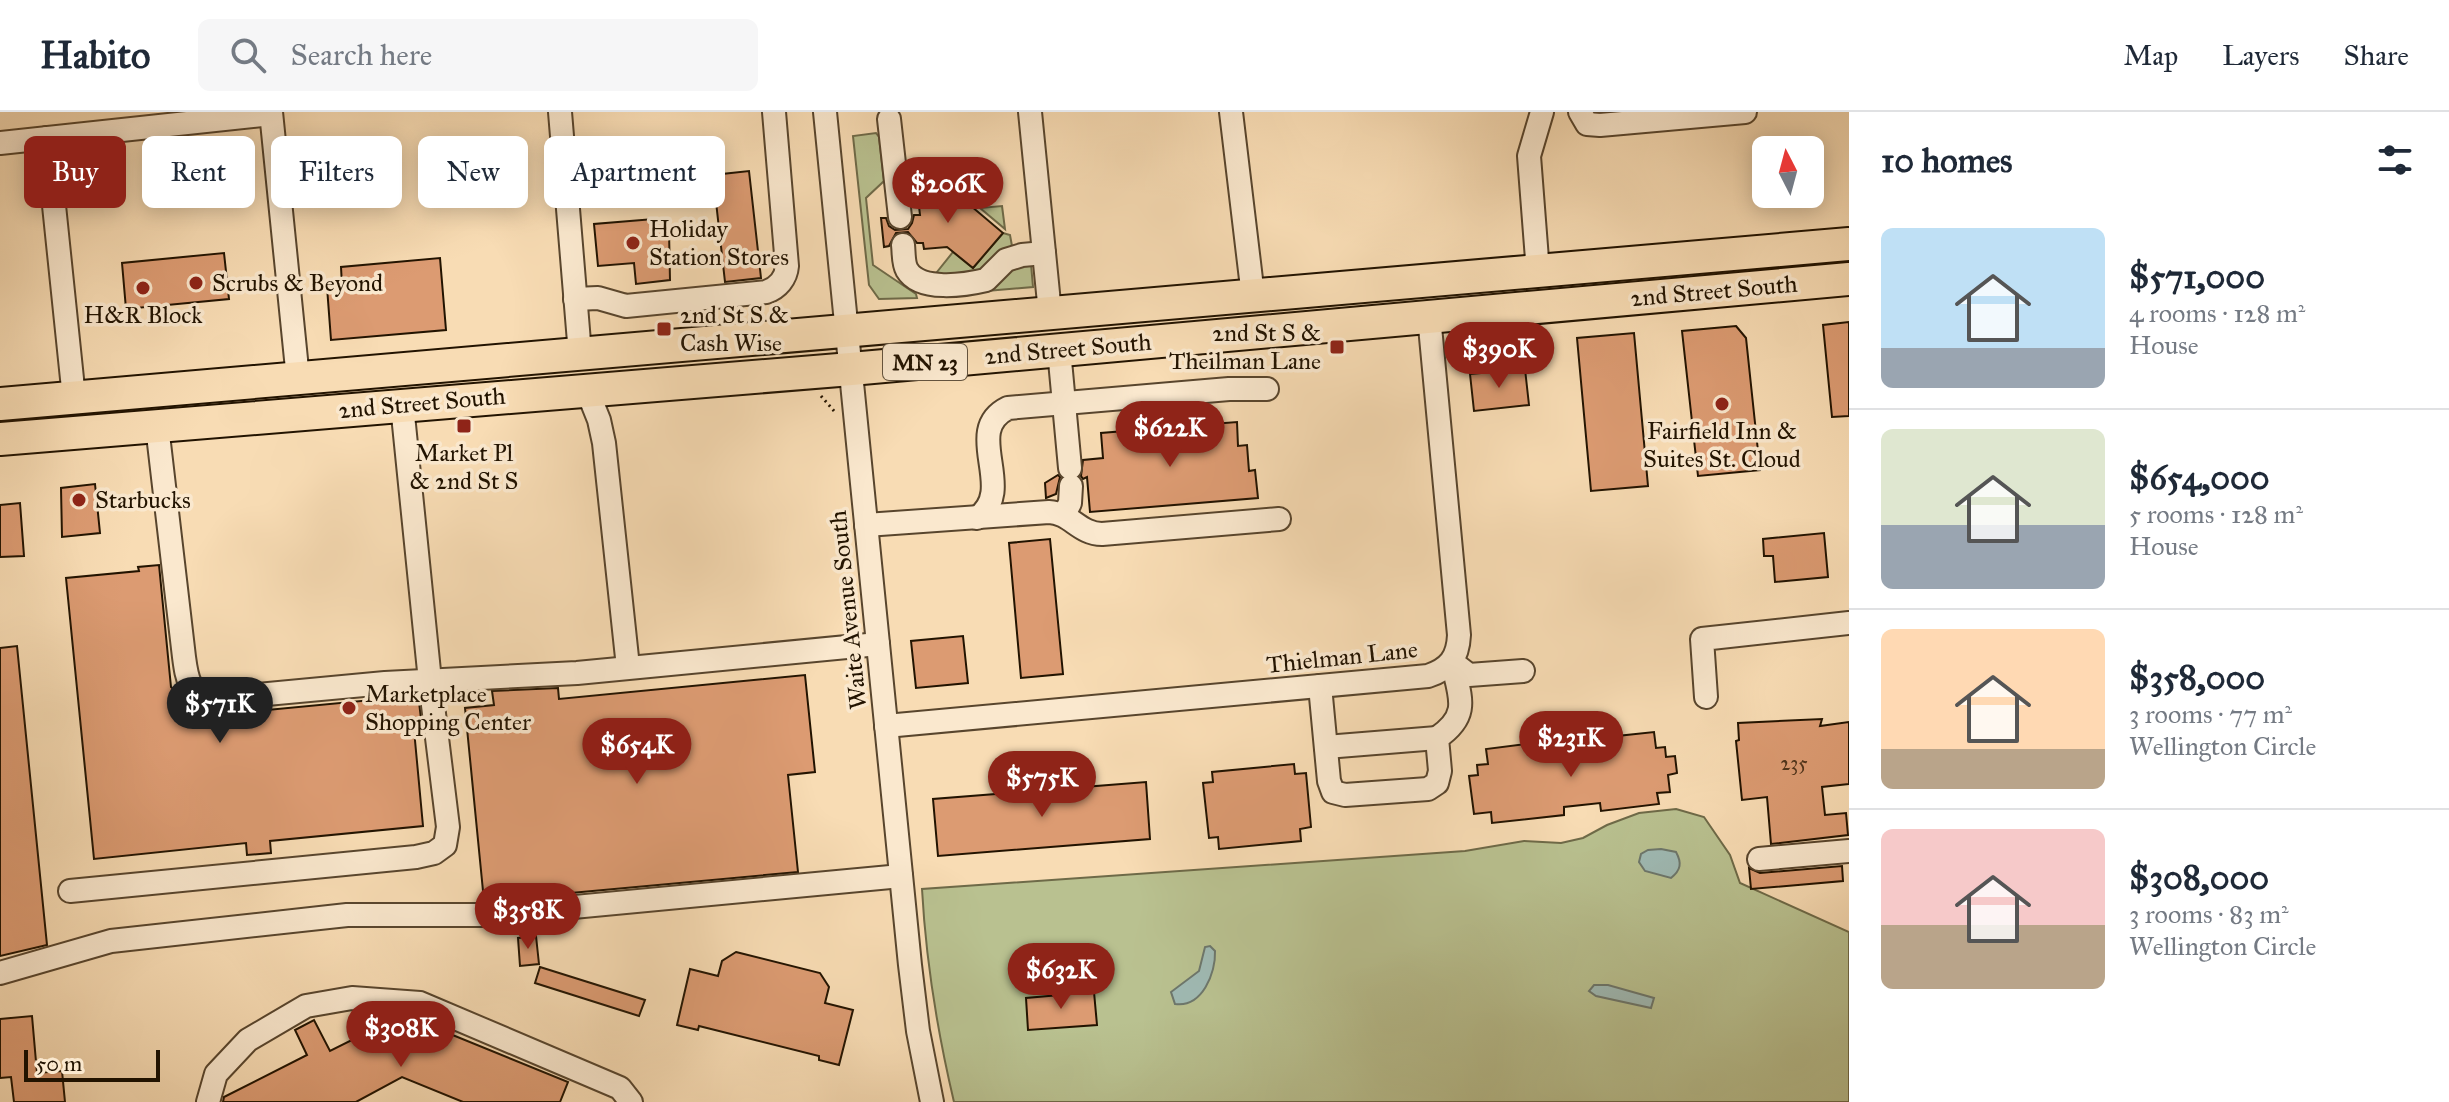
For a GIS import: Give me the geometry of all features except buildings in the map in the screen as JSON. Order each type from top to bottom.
[{"type":"highway","name":"2nd Street South","points":[[0,404],[1849,244]]},
{"type":"highway","name":"2nd Street South","points":[[0,439],[851,369],[1849,279]]},
{"type":"street","points":[[560,112],[580,354]]},
{"type":"street","points":[[575,299],[598,298],[626,306],[766,292],[777,286],[787,266],[774,112]]},
{"type":"street","name":"Waite Avenue South","points":[[825,112],[901,876],[918,1031],[932,1102]]},
{"type":"street","points":[[1030,112],[1050,313]]},
{"type":"street","points":[[1231,112],[1253,296]]},
{"type":"street","points":[[1538,272],[1529,156],[1542,112]]},
{"type":"street","points":[[1580,112],[1587,124],[1600,125],[1737,112]]},
{"type":"street","points":[[56,136],[126,121],[271,113],[298,379]]},
{"type":"street","points":[[889,119],[900,217]]},
{"type":"street","points":[[0,143],[24,140]]},
{"type":"street","points":[[54,208],[74,398]]},
{"type":"street","points":[[903,245],[908,271],[919,281],[929,283],[986,280],[1006,260],[1044,253]]},
{"type":"street","name":"Thielman Lane","points":[[886,726],[1428,676],[1442,671],[1452,662],[1458,649],[1459,635],[1429,316]]},
{"type":"street","points":[[1059,350],[1071,477],[1070,503],[1064,515]]},
{"type":"street","points":[[977,518],[993,501],[988,434],[995,417],[1008,408],[1229,389],[1267,389]]},
{"type":"street","points":[[587,390],[604,443],[628,667]]},
{"type":"street","points":[[70,891],[434,853],[445,845],[448,827],[402,405]]},
{"type":"street","points":[[157,426],[186,673],[200,696],[213,699],[430,681],[577,673],[878,644]]},
{"type":"street","points":[[866,525],[1049,512],[1064,515],[1085,532],[1093,534],[1279,519]]},
{"type":"street","points":[[1706,697],[1702,639],[1849,623]]},
{"type":"street","points":[[1452,662],[1469,675],[1523,671]]},
{"type":"street","points":[[1326,747],[1437,738],[1453,727],[1459,715],[1460,696],[1452,662]]},
{"type":"street","points":[[1320,686],[1329,781],[1333,792],[1345,795],[1428,789],[1437,783],[1440,771],[1437,738]]},
{"type":"street","points":[[1759,859],[1849,851]]},
{"type":"street","points":[[0,973],[111,941],[331,916],[489,915],[901,876]]},
{"type":"street","points":[[208,1102],[216,1074],[248,1040],[306,1006],[352,998],[420,1003],[620,1088],[631,1102]]},
{"type":"green space","points":[[876,133],[884,181],[866,198],[873,265],[916,294],[917,298],[879,299],[869,285],[853,136]]},
{"type":"green space","points":[[1002,206],[1005,229],[980,208]]},
{"type":"green space","points":[[1003,233],[1010,235],[1012,246],[987,271],[944,277],[937,272],[953,252],[973,268]]},
{"type":"green space","points":[[1031,264],[1033,287],[986,291],[1003,271]]},
{"type":"green space","points":[[1676,809],[1704,817],[1730,855],[1740,883],[1849,932],[1849,1102],[954,1102],[933,996],[922,889],[1465,851],[1524,841],[1561,843],[1583,838],[1639,813]]},
{"type":"water","points":[[1661,849],[1676,852],[1678,856],[1679,869],[1671,878],[1645,871],[1639,862],[1641,854]]},
{"type":"water","points":[[1210,946],[1215,951],[1215,960],[1206,987],[1193,1000],[1175,1004],[1171,992],[1199,971],[1205,947]]},
{"type":"water","points":[[1594,985],[1608,985],[1654,998],[1651,1008],[1596,996],[1589,991]]},
{"type":"place","name":"Holiday Station Stores","points":[[633,243]]},
{"type":"place","name":"Scrubs & Beyond","points":[[196,283]]},
{"type":"place","name":"H&R Block","points":[[143,288]]},
{"type":"place","name":"2nd St S & Cash Wise","points":[[664,329]]},
{"type":"place","name":"2nd St S & Theilman Lane","points":[[1337,347]]},
{"type":"place","name":"Fairfield Inn & Suites St. Cloud","points":[[1722,404]]},
{"type":"place","name":"Market Pl & 2nd St S","points":[[464,426]]},
{"type":"place","name":"Starbucks","points":[[79,500]]},
{"type":"place","name":"Marketplace Shopping Center","points":[[349,708]]}]
